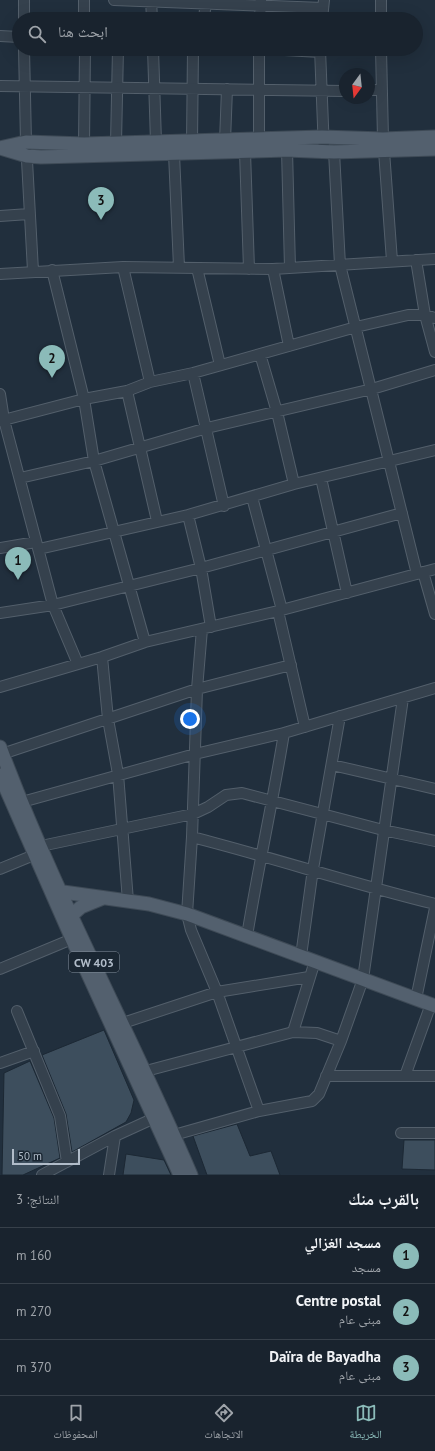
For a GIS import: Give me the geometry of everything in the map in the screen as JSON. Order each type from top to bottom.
[{"type":"main road","points":[[0,148],[26,142],[84,144],[322,137],[384,145],[435,149]]},
{"type":"main road","points":[[0,148],[27,156],[174,154],[287,150],[329,152],[435,137]]},
{"type":"main road","name":"CW 403","points":[[1,751],[22,802],[38,850],[68,918],[123,1023],[146,1071],[159,1115],[180,1175]]},
{"type":"main road","name":"CW 403","points":[[0,775],[4,795],[38,850]]},
{"type":"main road","points":[[56,891],[159,906],[187,914],[433,1005]]},
{"type":"main road","points":[[68,918],[81,907],[104,898]]},
{"type":"main road","name":"CW 403","points":[[68,918],[72,939],[159,1115],[174,1135],[191,1175]]},
{"type":"street","points":[[24,0],[24,12]]},
{"type":"street","points":[[84,0],[84,12]]},
{"type":"street","points":[[114,0],[324,4]]},
{"type":"street","points":[[381,0],[381,12]]},
{"type":"street","points":[[150,1],[151,12]]},
{"type":"street","points":[[205,12],[206,2]]},
{"type":"street","points":[[260,12],[261,2]]},
{"type":"street","points":[[0,36],[12,37]]},
{"type":"street","points":[[24,56],[29,214],[33,271]]},
{"type":"street","points":[[84,56],[84,144]]},
{"type":"street","points":[[116,143],[118,56]]},
{"type":"street","points":[[153,56],[156,142]]},
{"type":"street","points":[[192,142],[193,56]]},
{"type":"street","points":[[259,56],[259,139]]},
{"type":"street","points":[[320,56],[322,137],[329,152],[340,265],[402,513],[420,573],[435,614]]},
{"type":"street","points":[[381,56],[384,145],[392,261]]},
{"type":"street","points":[[0,86],[339,91]]},
{"type":"street","points":[[225,141],[227,89]]},
{"type":"street","points":[[375,90],[382,90]]},
{"type":"street","points":[[287,150],[290,268]]},
{"type":"street","points":[[245,152],[249,269]]},
{"type":"street","points":[[174,154],[179,267]]},
{"type":"street","points":[[0,216],[29,214]]},
{"type":"street","points":[[0,274],[124,267],[273,269],[435,259]]},
{"type":"street","points":[[416,260],[430,316],[435,352]]},
{"type":"street","points":[[124,267],[150,382]]},
{"type":"street","points":[[197,268],[220,365]]},
{"type":"street","points":[[273,269],[289,346]]},
{"type":"street","points":[[52,270],[84,399],[94,461],[144,642]]},
{"type":"street","points":[[2,420],[84,399],[127,391],[150,382],[193,373],[356,327],[408,316],[430,316]]},
{"type":"street","points":[[260,354],[277,412],[294,484]]},
{"type":"street","points":[[20,478],[94,461],[140,446],[207,428],[372,389],[435,370]]},
{"type":"street","points":[[193,373],[224,506]]},
{"type":"street","points":[[127,391],[158,521]]},
{"type":"street","points":[[0,394],[2,420],[20,478],[53,605],[78,664]]},
{"type":"street","points":[[0,548],[37,546],[114,533],[224,506],[294,484],[435,450]]},
{"type":"street","points":[[321,478],[347,593]]},
{"type":"street","points":[[252,497],[280,611],[305,727]]},
{"type":"street","points":[[0,613],[53,605],[128,585],[201,568],[402,513]]},
{"type":"street","points":[[188,515],[201,568],[206,628],[198,689],[192,837],[187,914],[191,930],[217,992],[234,1046],[259,1111]]},
{"type":"street","points":[[0,687],[102,657],[144,642],[280,611],[435,569]]},
{"type":"street","points":[[102,657],[108,719],[118,774],[128,901]]},
{"type":"street","points":[[1,751],[108,719],[198,689],[291,665]]},
{"type":"street","points":[[22,802],[118,774],[284,733],[435,688]]},
{"type":"street","points":[[174,1135],[259,1111],[312,1101],[319,1094],[341,1042],[363,979],[403,698]]},
{"type":"street","points":[[301,956],[313,869],[340,716]]},
{"type":"street","points":[[246,936],[260,854],[273,800],[284,733]]},
{"type":"street","points":[[332,765],[435,789]]},
{"type":"street","points":[[0,869],[38,850],[193,814],[230,794],[242,793],[324,813],[383,830],[435,841]]},
{"type":"street","points":[[192,837],[313,869],[376,890],[435,904]]},
{"type":"street","points":[[416,999],[435,908]]},
{"type":"street","points":[[0,969],[72,939]]},
{"type":"street","points":[[293,1032],[315,961]]},
{"type":"street","points":[[123,1023],[217,992],[309,977]]},
{"type":"street","points":[[405,1076],[433,1005]]},
{"type":"street","points":[[17,1011],[60,1116],[66,1162]]},
{"type":"street","points":[[146,1071],[234,1046],[293,1032],[317,1033],[341,1042]]},
{"type":"street","points":[[0,1063],[34,1051]]},
{"type":"street","points":[[326,1076],[435,1076]]},
{"type":"street","points":[[42,1175],[115,1136],[159,1115]]},
{"type":"street","points":[[401,1133],[435,1134]]},
{"type":"street","points":[[109,1175],[115,1136]]},
{"type":"building","points":[[104,1030],[134,1100],[131,1113],[126,1122],[72,1152],[66,1114],[42,1055]]},
{"type":"building","points":[[30,1061],[54,1118],[60,1158],[23,1175],[2,1175],[4,1073]]},
{"type":"building","points":[[237,1124],[250,1156],[271,1151],[280,1175],[207,1175],[193,1136]]},
{"type":"building","points":[[404,1140],[435,1140],[435,1170],[402,1169]]},
{"type":"building","points":[[126,1154],[164,1160],[171,1175],[123,1175]]},
{"type":"place","name":"Daïra de Bayadha","points":[[101,220]]},
{"type":"place","name":"Centre postal","points":[[52,378]]},
{"type":"place","name":"مسجد الغزالي","points":[[18,580]]}]
